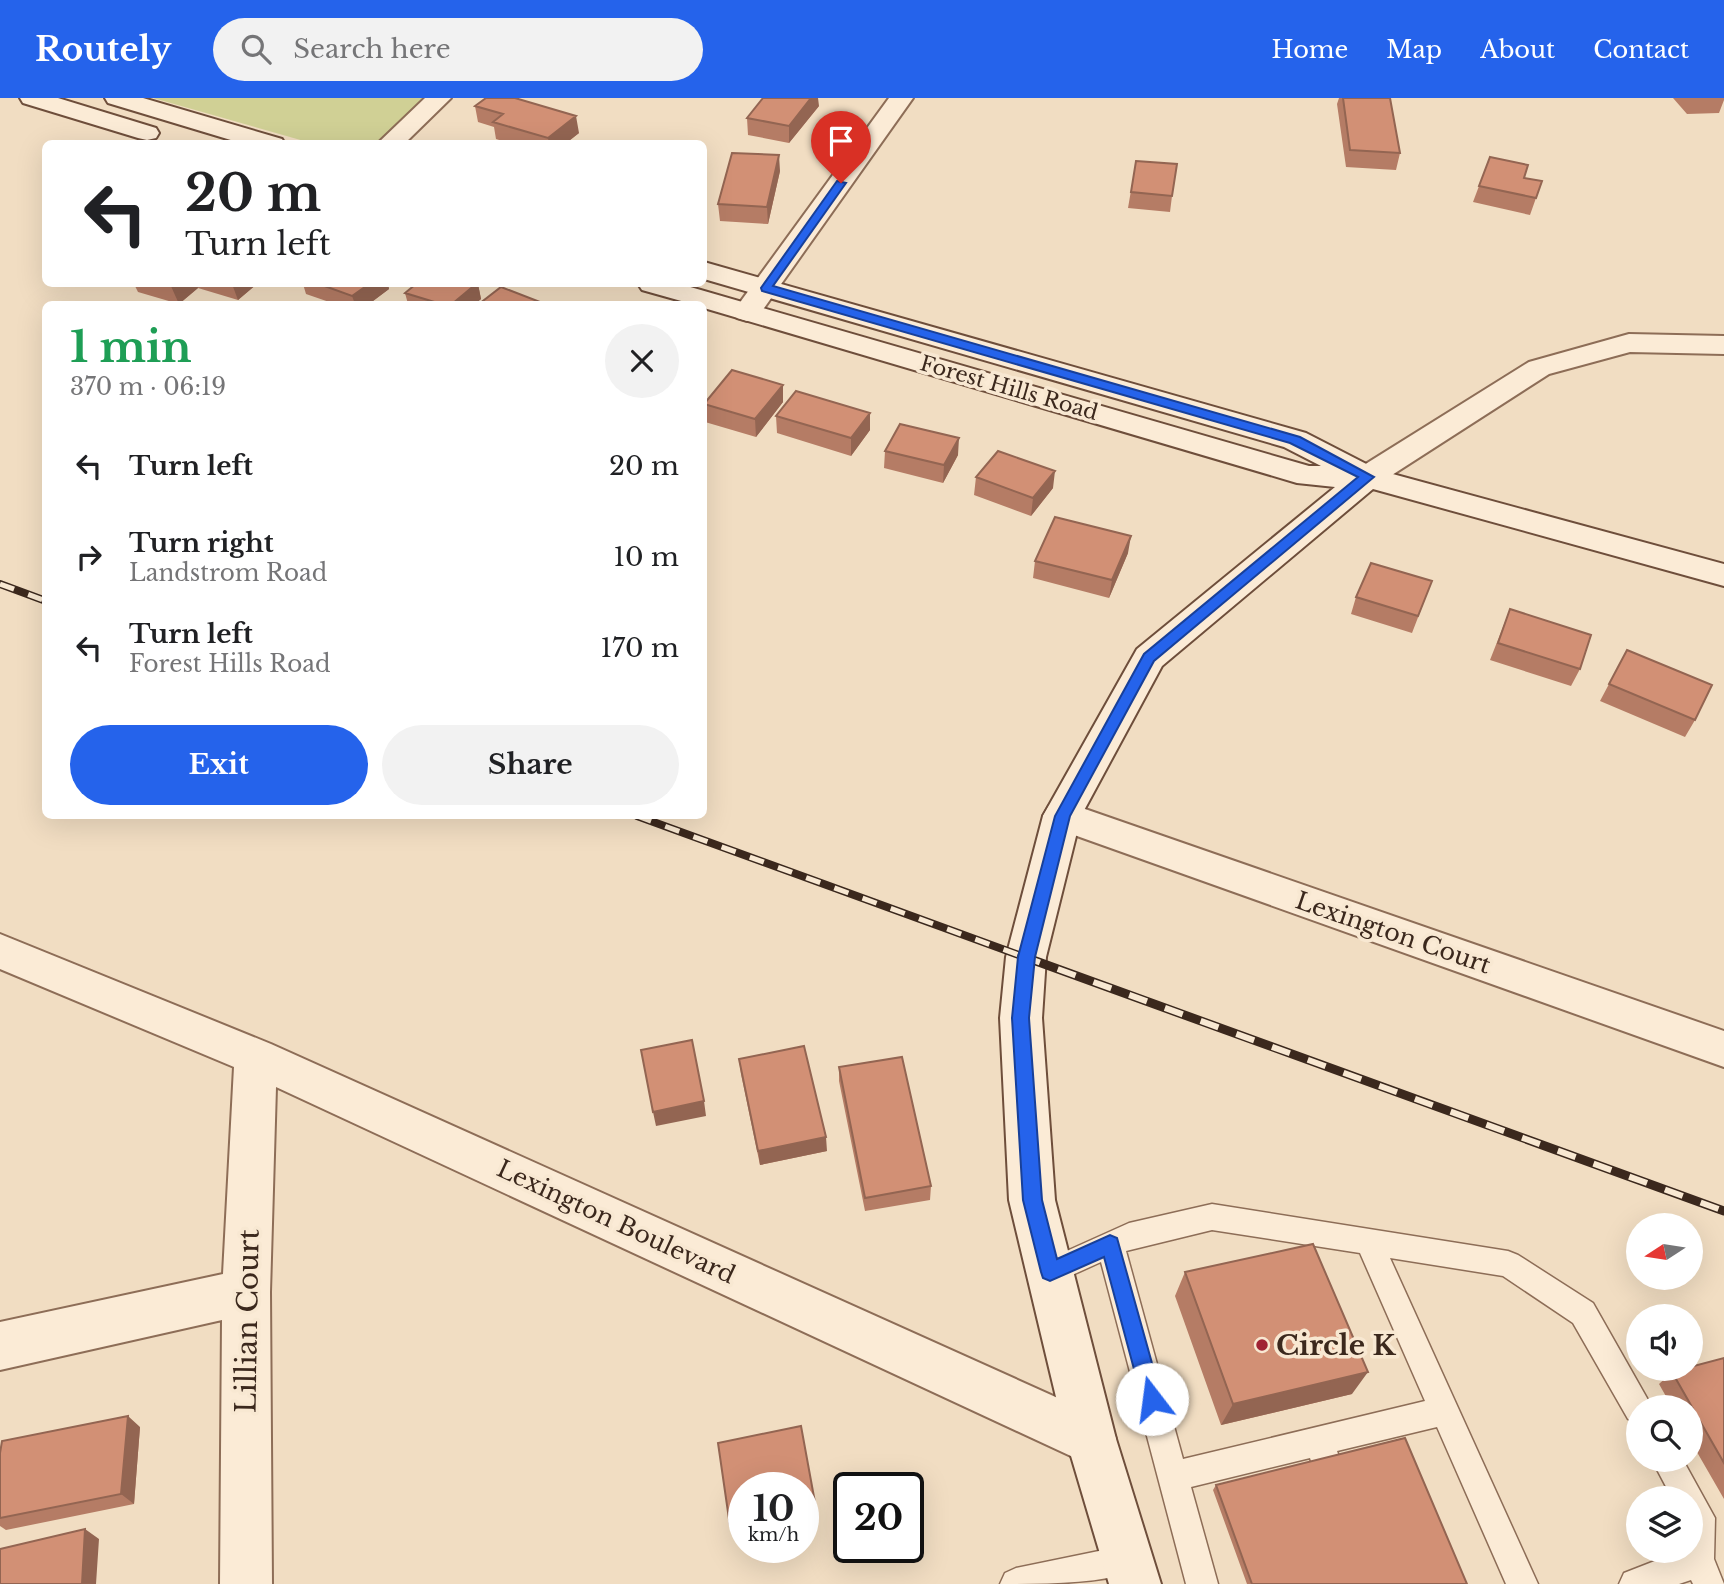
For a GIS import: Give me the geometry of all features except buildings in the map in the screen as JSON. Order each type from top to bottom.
[{"type":"street","points":[[32,98],[171,140]]},
{"type":"street","points":[[117,98],[259,140]]},
{"type":"street","points":[[393,140],[439,98]]},
{"type":"street","points":[[747,312],[901,98]]},
{"type":"street","name":"Forest Hills Road","points":[[707,271],[1295,440],[1367,477],[1724,575]]},
{"type":"street","name":"Forest Hills Road","points":[[662,287],[1308,476],[1367,477]]},
{"type":"street","points":[[1132,1572],[1091,1439],[1032,1200],[1021,1018],[1026,957],[1062,816],[1149,658],[1367,477],[1539,368],[1629,343],[1722,346]]},
{"type":"street","name":"Forest Hills Road","points":[[1577,533],[1724,586]]},
{"type":"street","name":"Lexington Court","points":[[1062,816],[1724,1049]]},
{"type":"street","name":"Lexington Boulevard","points":[[0,951],[256,1057],[1091,1439]]},
{"type":"street","name":"Lillian Court","points":[[246,1584],[246,1293],[256,1057]]},
{"type":"street","points":[[0,1346],[246,1293]]},
{"type":"lane","points":[[1050,1272],[1129,1236],[1212,1217],[1508,1264],[1583,1313],[1630,1395]]},
{"type":"lane","points":[[1369,1242],[1522,1584]]},
{"type":"lane","points":[[1110,1244],[1202,1584]]},
{"type":"lane","points":[[1172,1476],[1322,1451],[1444,1412]]},
{"type":"lane","points":[[1016,1584],[1132,1572]]},
{"type":"lane","points":[[1635,1584],[1704,1573]]},
{"type":"green space","points":[[153,98],[432,98],[392,140],[300,140]]},
{"type":"railway","points":[[0,584],[42,600]]},
{"type":"railway","points":[[645,819],[1027,958]]},
{"type":"railway","points":[[1022,956],[1724,1211]]},
{"type":"place","name":"Circle K","points":[[1262,1345]]},
{"type":"route","points":[[841,183],[766,288],[1295,440],[1367,477],[1149,658],[1062,816],[1026,957],[1021,1018],[1032,1200],[1050,1272],[1110,1244],[1152,1399]]}]
